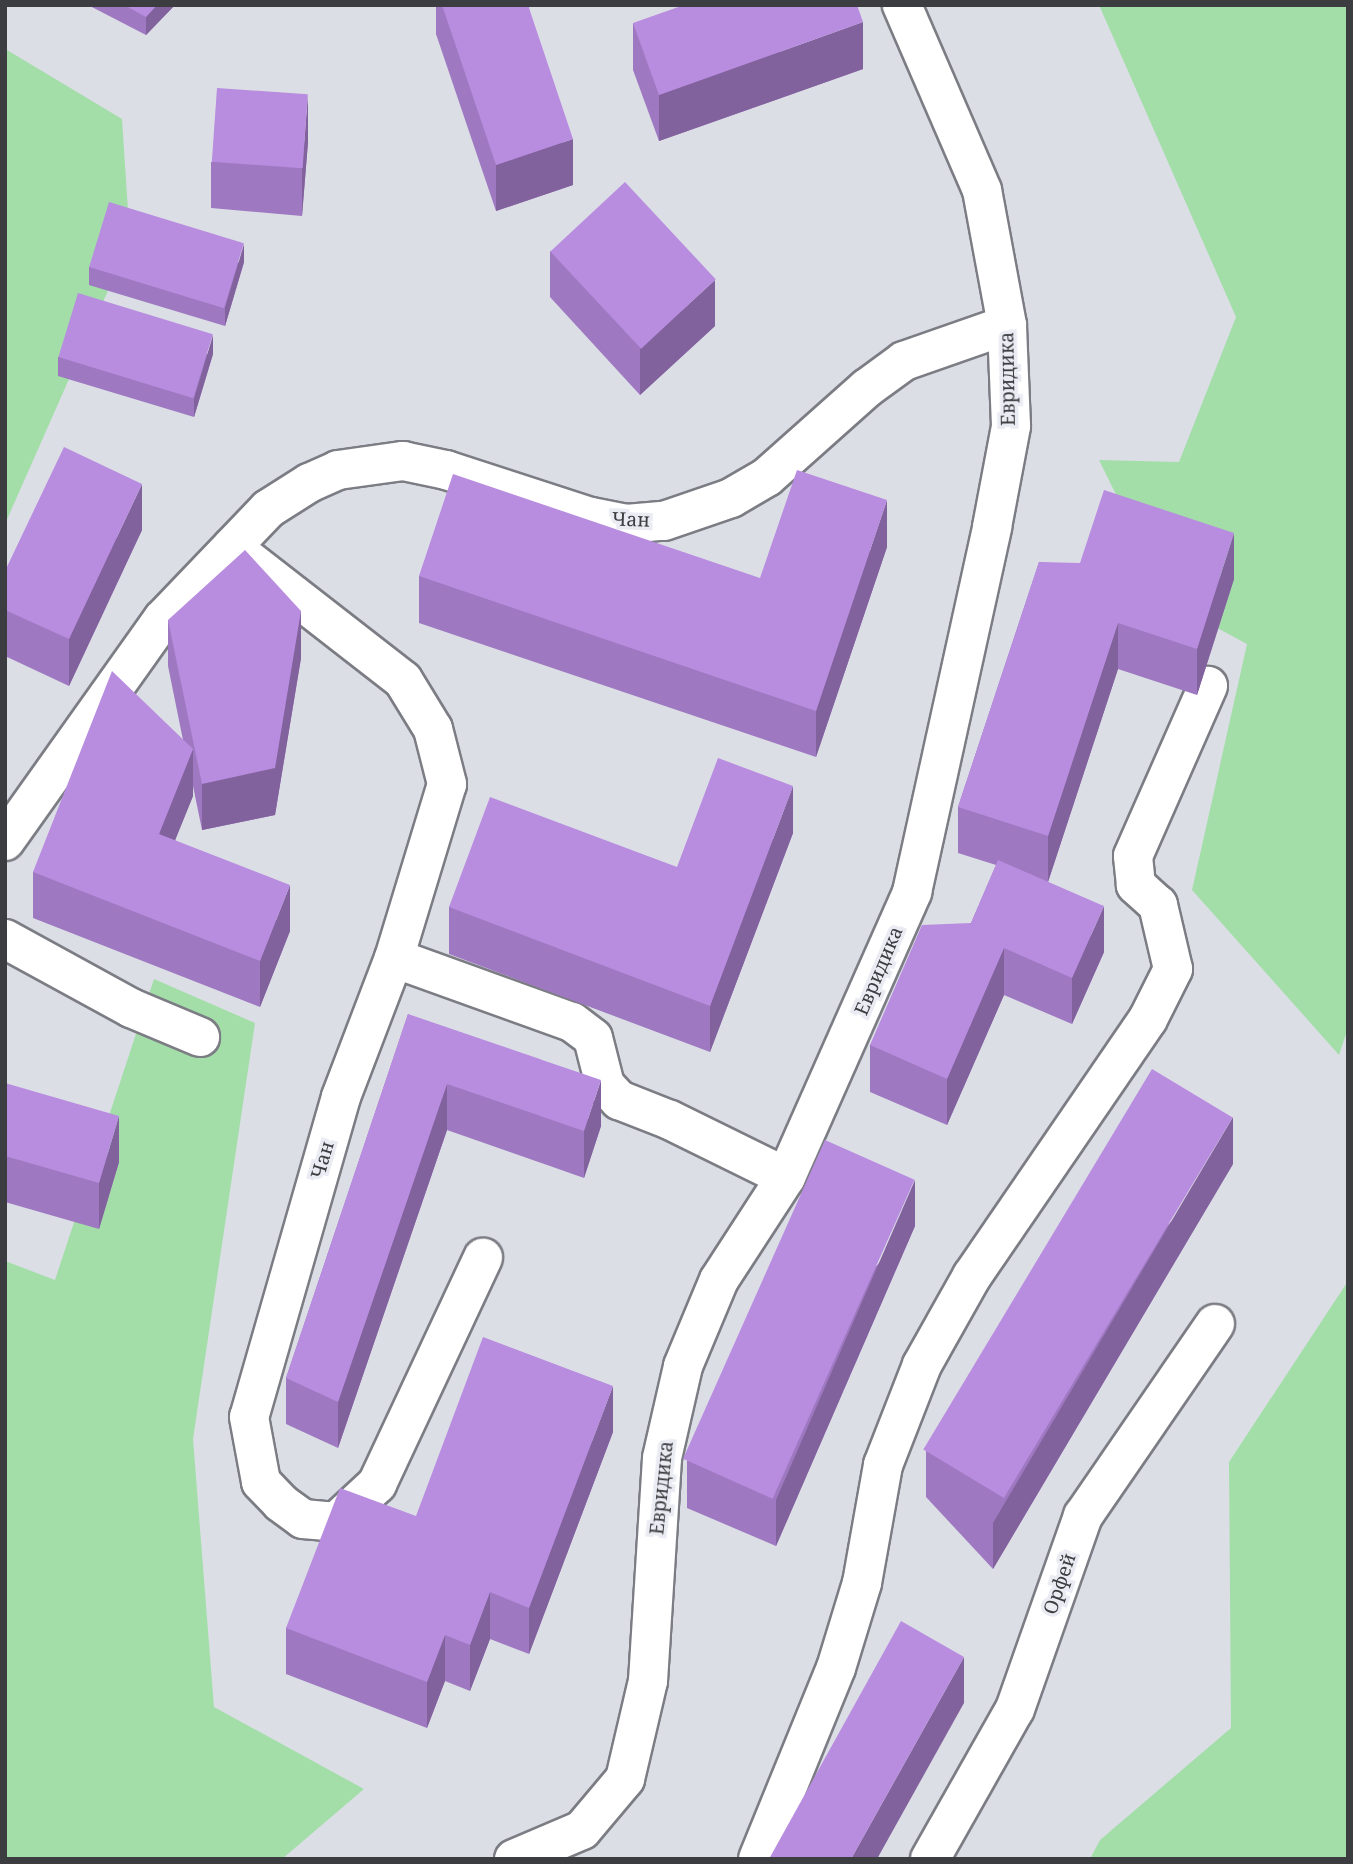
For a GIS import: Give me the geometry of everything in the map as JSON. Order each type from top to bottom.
[{"type":"street","name":"Евридика","points":[[514,1859],[582,1830],[625,1779],[648,1681],[662,1458],[683,1366],[719,1280],[786,1177],[912,892],[1011,426],[1007,325],[982,190],[902,5]]},
{"type":"street","name":"Чан","points":[[5,841],[163,620],[268,509],[309,483],[338,470],[369,463],[403,461],[446,470],[544,504],[626,524],[694,514],[767,477],[867,387],[904,361],[1007,325]]},
{"type":"street","name":"Чан","points":[[232,547],[403,680],[433,729],[447,784],[394,958],[341,1097],[249,1417],[261,1482],[281,1503],[303,1518],[336,1522],[377,1484],[483,1258]]},
{"type":"street","points":[[758,1859],[836,1668],[862,1583],[883,1465],[922,1366],[972,1276],[1148,1019],[1173,969],[1158,905],[1136,885],[1133,856],[1208,686]]},
{"type":"street","points":[[5,939],[131,1008],[200,1037]]},
{"type":"street","points":[[394,958],[572,1022],[593,1038],[605,1085],[619,1100],[670,1120],[786,1177]]},
{"type":"street","name":"Орфей","points":[[930,1859],[1015,1709],[1083,1516],[1215,1324]]},
{"type":"green space","points":[[1099,5],[1348,5],[1348,1028],[1339,1055],[1192,890],[1247,644],[1132,582],[1128,519],[1099,460],[1179,462],[1236,317]]},
{"type":"green space","points":[[7,50],[122,119],[130,241],[5,524]]},
{"type":"green space","points":[[154,979],[255,1023],[193,1439],[214,1707],[364,1789],[282,1859],[5,1859],[5,1261],[55,1280]]},
{"type":"green space","points":[[1348,1281],[1348,1859],[1090,1859],[1100,1840],[1231,1728],[1229,1462]]},
{"type":"building","points":[[124,5],[157,5],[146,17]]},
{"type":"building","points":[[442,5],[528,5],[573,139],[496,165]]},
{"type":"building","points":[[684,5],[857,5],[863,22],[659,95],[633,23]]},
{"type":"building","points":[[217,88],[308,94],[303,168],[212,162]]},
{"type":"building","points":[[625,182],[716,279],[641,349],[550,252]]},
{"type":"building","points":[[109,202],[244,243],[224,308],[89,267]]},
{"type":"building","points":[[78,293],[213,334],[193,398],[58,357]]},
{"type":"building","points":[[64,447],[142,484],[69,639],[5,610],[5,571]]},
{"type":"building","points":[[797,470],[887,500],[816,711],[419,576],[453,474],[760,578]]},
{"type":"building","points":[[1104,490],[1234,533],[1197,649],[1118,623],[1048,836],[958,807],[1039,562],[1080,563]]},
{"type":"building","points":[[245,550],[301,611],[275,768],[202,784],[168,620]]},
{"type":"building","points":[[112,671],[193,749],[159,834],[290,885],[260,961],[33,872]]},
{"type":"building","points":[[718,758],[793,786],[710,1006],[449,907],[490,797],[677,867]]},
{"type":"building","points":[[998,860],[1104,906],[1072,978],[1004,948],[947,1079],[870,1045],[922,925],[971,923]]},
{"type":"building","points":[[408,1014],[601,1080],[584,1131],[447,1084],[338,1402],[286,1378]]},
{"type":"building","points":[[1152,1069],[1233,1117],[1004,1498],[923,1450]]},
{"type":"building","points":[[5,1083],[119,1116],[99,1183],[5,1156]]},
{"type":"building","points":[[825,1140],[915,1180],[773,1499],[683,1459]]},
{"type":"building","points":[[483,1337],[613,1386],[529,1608],[490,1592],[470,1645],[445,1635],[427,1682],[286,1628],[340,1488],[416,1516]]},
{"type":"building","points":[[901,1621],[964,1657],[851,1859],[769,1859]]}]
